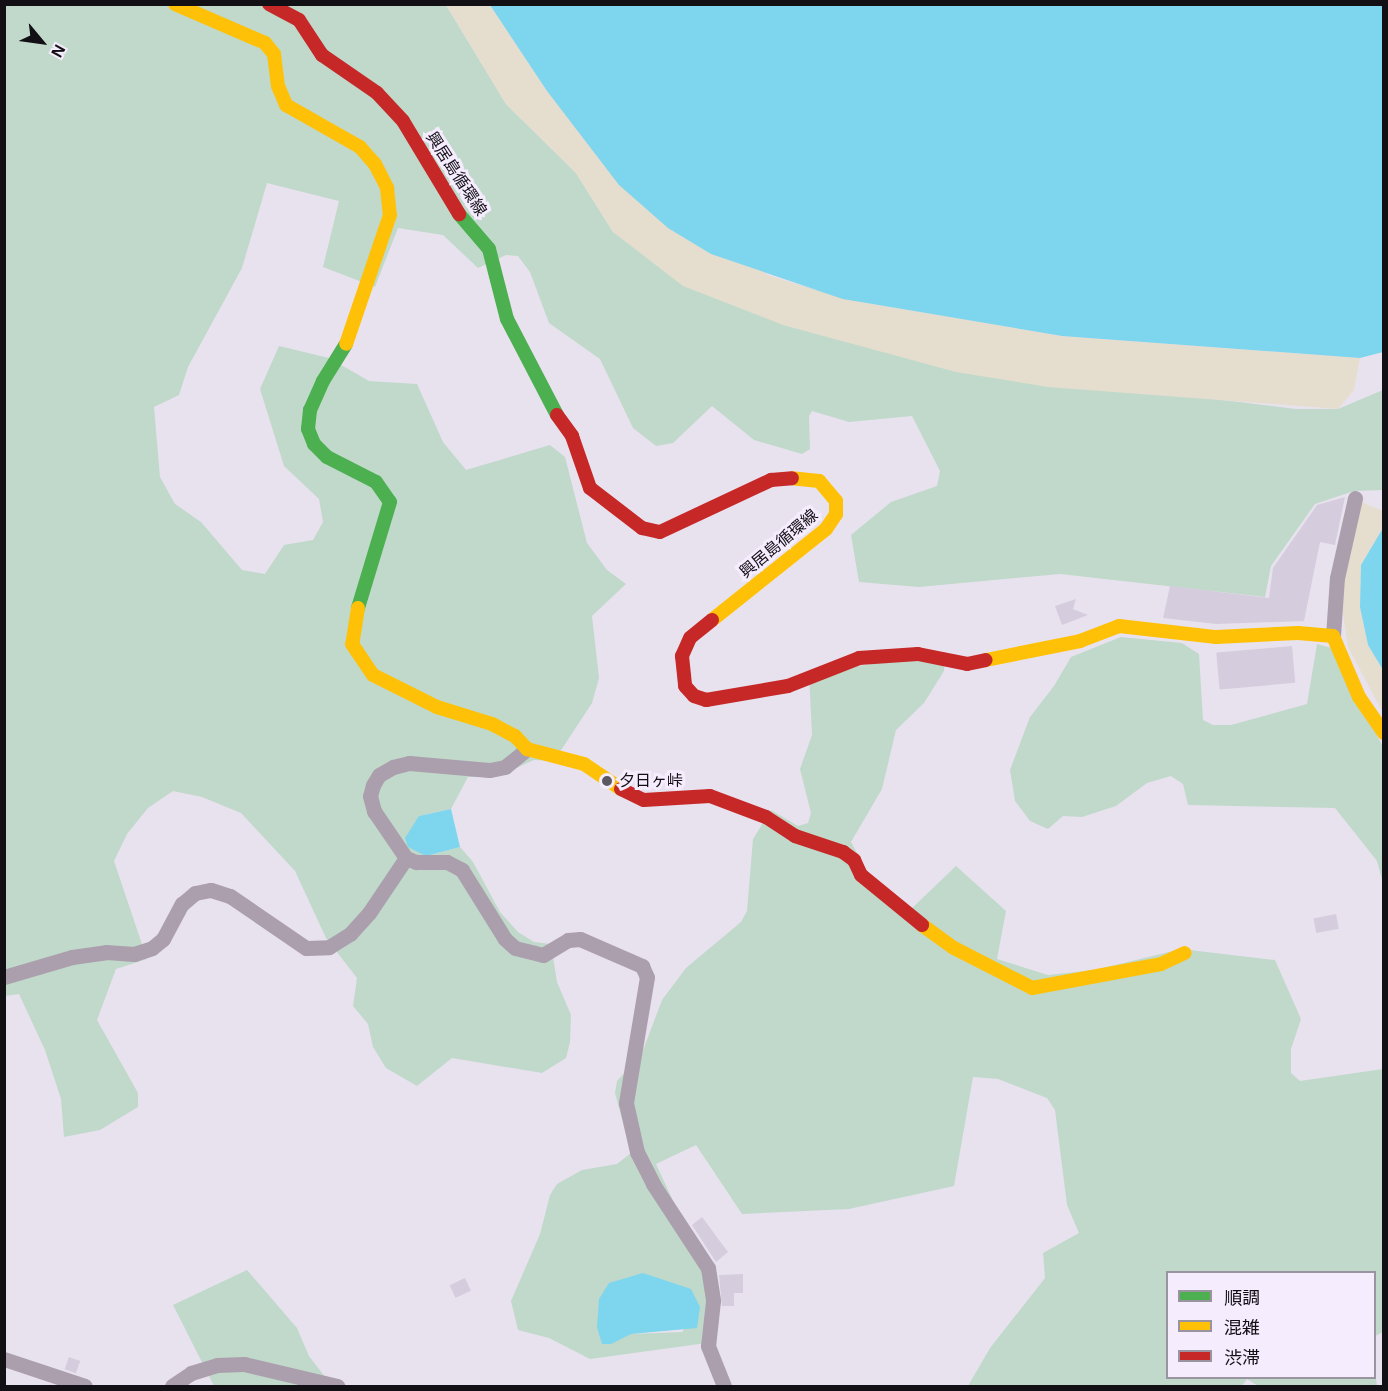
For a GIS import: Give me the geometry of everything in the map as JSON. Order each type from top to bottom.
[{"type":"main road","points":[[175,4],[265,43],[274,54],[278,86],[286,105],[360,147],[375,164],[387,188],[390,215],[384,242],[344,350],[323,381],[310,410],[308,429],[314,444],[327,457],[376,482],[390,502],[388,519],[353,623],[352,644],[360,662],[373,675],[437,706],[492,724],[515,736],[527,749],[571,758],[644,800],[710,796],[734,802],[795,836],[843,852],[854,860],[861,875],[906,914],[954,948],[1032,988],[1047,988],[1161,964],[1185,953]]},
{"type":"main road","name":"興居島循環線","points":[[269,4],[299,20],[322,55],[377,93],[403,121],[456,210],[489,249],[507,319],[544,397],[572,436],[590,488],[605,502],[628,515],[642,528],[660,532],[771,480],[807,477],[819,481],[836,501],[836,514],[826,529],[690,638],[682,656],[681,672],[685,686],[694,696],[706,700],[788,686],[859,658],[918,654],[967,664],[1080,641],[1119,626],[1216,637],[1333,636]]},
{"type":"main road","points":[[1333,636],[1359,697],[1383,734]]},
{"type":"street","points":[[1333,636],[1337,578],[1355,498]]},
{"type":"street","points":[[527,749],[506,767],[489,770],[409,764],[393,766],[379,775],[370,796],[374,811],[406,858],[416,862],[447,862],[462,870],[505,939],[515,948],[543,955],[580,939],[642,966],[647,976],[626,1104],[637,1152],[708,1268],[713,1301],[708,1346],[724,1386]]},
{"type":"street","points":[[4,977],[72,957],[106,952],[134,954],[152,948],[163,939],[182,904],[195,893],[211,890],[230,896],[306,948],[329,947],[351,934],[369,914],[406,858]]},
{"type":"street","points":[[4,1359],[85,1386]]},
{"type":"street","points":[[172,1386],[191,1373],[217,1365],[244,1364],[337,1386]]},
{"type":"green space","points":[[4,5],[446,5],[506,104],[576,173],[613,232],[1189,396],[1296,409],[1338,409],[1383,390],[1383,490],[1354,491],[1315,504],[1271,566],[1265,597],[1060,574],[919,587],[859,582],[851,535],[891,502],[937,486],[940,471],[912,416],[849,422],[812,411],[809,416],[810,449],[802,454],[754,440],[712,406],[673,443],[656,446],[633,428],[600,359],[549,323],[530,272],[518,256],[506,255],[478,268],[443,235],[398,228],[375,287],[323,267],[339,201],[267,183],[242,268],[188,367],[179,395],[154,407],[160,477],[175,504],[201,522],[242,570],[265,574],[284,545],[313,540],[323,522],[319,499],[284,466],[260,389],[279,346],[329,358],[369,381],[417,384],[443,442],[466,470],[550,445],[565,457],[587,543],[607,570],[626,584],[592,616],[599,678],[592,703],[554,761],[534,760],[496,777],[468,777],[451,809],[419,816],[426,856],[460,847],[473,862],[500,912],[518,932],[534,942],[551,944],[557,982],[571,1015],[570,1042],[566,1058],[542,1073],[452,1058],[417,1086],[386,1068],[373,1047],[368,1024],[353,1006],[357,978],[326,938],[295,871],[241,813],[202,797],[173,791],[148,808],[127,834],[114,861],[147,959],[116,969],[97,1020],[138,1093],[138,1107],[100,1130],[64,1137],[61,1099],[45,1050],[19,994],[5,996]]},
{"type":"green space","points":[[1121,637],[1182,643],[1199,654],[1203,720],[1213,725],[1231,725],[1307,704],[1317,644],[1332,648],[1383,747],[1383,883],[1377,861],[1335,808],[1188,805],[1183,784],[1171,776],[1147,783],[1116,806],[1082,817],[1063,816],[1048,829],[1030,821],[1015,801],[1010,770],[1030,717],[1054,686],[1071,657]]},
{"type":"green space","points":[[945,652],[944,671],[924,703],[896,730],[882,789],[851,842],[868,873],[909,911],[956,866],[1006,911],[997,959],[1048,975],[1095,970],[1181,949],[1275,960],[1301,1019],[1291,1049],[1291,1073],[1300,1081],[1383,1069],[1383,1332],[1376,1336],[1376,1271],[1166,1271],[1166,1379],[1247,1379],[1242,1386],[968,1386],[990,1348],[1045,1278],[1043,1253],[1079,1233],[1067,1205],[1055,1110],[1047,1098],[998,1079],[973,1077],[954,1186],[849,1209],[742,1214],[696,1145],[656,1164],[682,1220],[715,1268],[714,1342],[590,1359],[549,1338],[518,1330],[511,1301],[540,1234],[550,1195],[557,1184],[582,1170],[617,1164],[631,1153],[615,1093],[617,1081],[642,1053],[662,1000],[686,968],[741,922],[747,911],[753,839],[771,810],[798,826],[808,823],[811,813],[800,769],[812,735],[809,674]],"holes":[[[700,1307],[682,1332],[631,1334]]]},
{"type":"green space","points":[[247,1270],[297,1328],[309,1356],[332,1386],[214,1386],[173,1305]]},
{"type":"green space","points":[[1247,1379],[1376,1379],[1377,1386],[1258,1386]]},
{"type":"sand","points":[[446,5],[490,5],[547,91],[768,275],[843,299],[1062,336],[1360,358],[1354,390],[1338,409],[1048,387],[956,372],[783,325],[683,286],[613,232],[576,173],[506,104]]},
{"type":"sand","points":[[1359,501],[1383,511],[1383,528],[1361,565],[1360,607],[1368,645],[1383,670],[1383,713],[1348,647],[1343,614],[1343,583]]},
{"type":"water","points":[[490,5],[1383,5],[1383,352],[1360,358],[1062,336],[843,299],[711,254],[668,228],[619,185],[547,91]]},
{"type":"water","points":[[1383,528],[1383,670],[1368,645],[1360,607],[1361,565]]},
{"type":"water","points":[[451,809],[460,847],[426,856],[408,847],[405,838],[419,816]]},
{"type":"water","points":[[643,1273],[691,1289],[700,1307],[697,1328],[631,1334],[611,1344],[602,1344],[597,1327],[599,1299],[609,1283]]},
{"type":"building","points":[[1345,497],[1335,545],[1320,542],[1304,621],[1216,624],[1163,618],[1170,586],[1269,598],[1273,568],[1317,505]]},
{"type":"building","points":[[1076,599],[1073,609],[1088,615],[1062,625],[1055,606]]},
{"type":"building","points":[[1292,646],[1295,683],[1220,689],[1216,653]]},
{"type":"building","points":[[1336,914],[1339,929],[1316,933],[1313,918]]},
{"type":"building","points":[[702,1217],[728,1252],[716,1262],[692,1225]]},
{"type":"building","points":[[743,1274],[743,1293],[734,1293],[734,1306],[722,1306],[719,1275]]},
{"type":"building","points":[[465,1278],[471,1291],[456,1298],[450,1285]]},
{"type":"building","points":[[69,1357],[80,1361],[76,1373],[65,1369]]},
{"type":"traffic: fast","points":[[459,214],[489,249],[507,319],[557,415]]},
{"type":"traffic: fast","points":[[346,344],[323,381],[310,410],[308,429],[314,444],[327,457],[376,482],[390,502],[358,608]]},
{"type":"traffic: slow","points":[[175,4],[265,43],[274,54],[278,86],[286,105],[360,147],[375,164],[387,188],[390,215],[346,344]]},
{"type":"traffic: slow","points":[[712,620],[826,529],[836,514],[836,501],[819,481],[792,478]]},
{"type":"traffic: slow","points":[[358,608],[352,644],[373,675],[437,707],[492,724],[515,736],[527,749],[584,764],[621,789]]},
{"type":"traffic: slow","points":[[986,660],[1080,641],[1119,626],[1216,637],[1298,633],[1333,636],[1359,697],[1384,733]]},
{"type":"traffic: slow","points":[[922,925],[954,948],[1032,988],[1161,964],[1185,953]]},
{"type":"traffic: jam","points":[[269,4],[299,20],[322,55],[377,93],[403,121],[459,214]]},
{"type":"traffic: jam","points":[[557,415],[572,436],[590,488],[642,528],[660,532],[771,480],[792,478]]},
{"type":"traffic: jam","points":[[712,620],[690,638],[682,656],[685,686],[694,696],[706,700],[788,686],[859,658],[918,654],[967,664],[986,660]]},
{"type":"traffic: jam","points":[[621,789],[644,800],[710,796],[766,817],[795,836],[843,852],[854,860],[861,875],[922,925]]},
{"type":"place","name":"夕日ヶ峠","points":[[607,781]]}]
